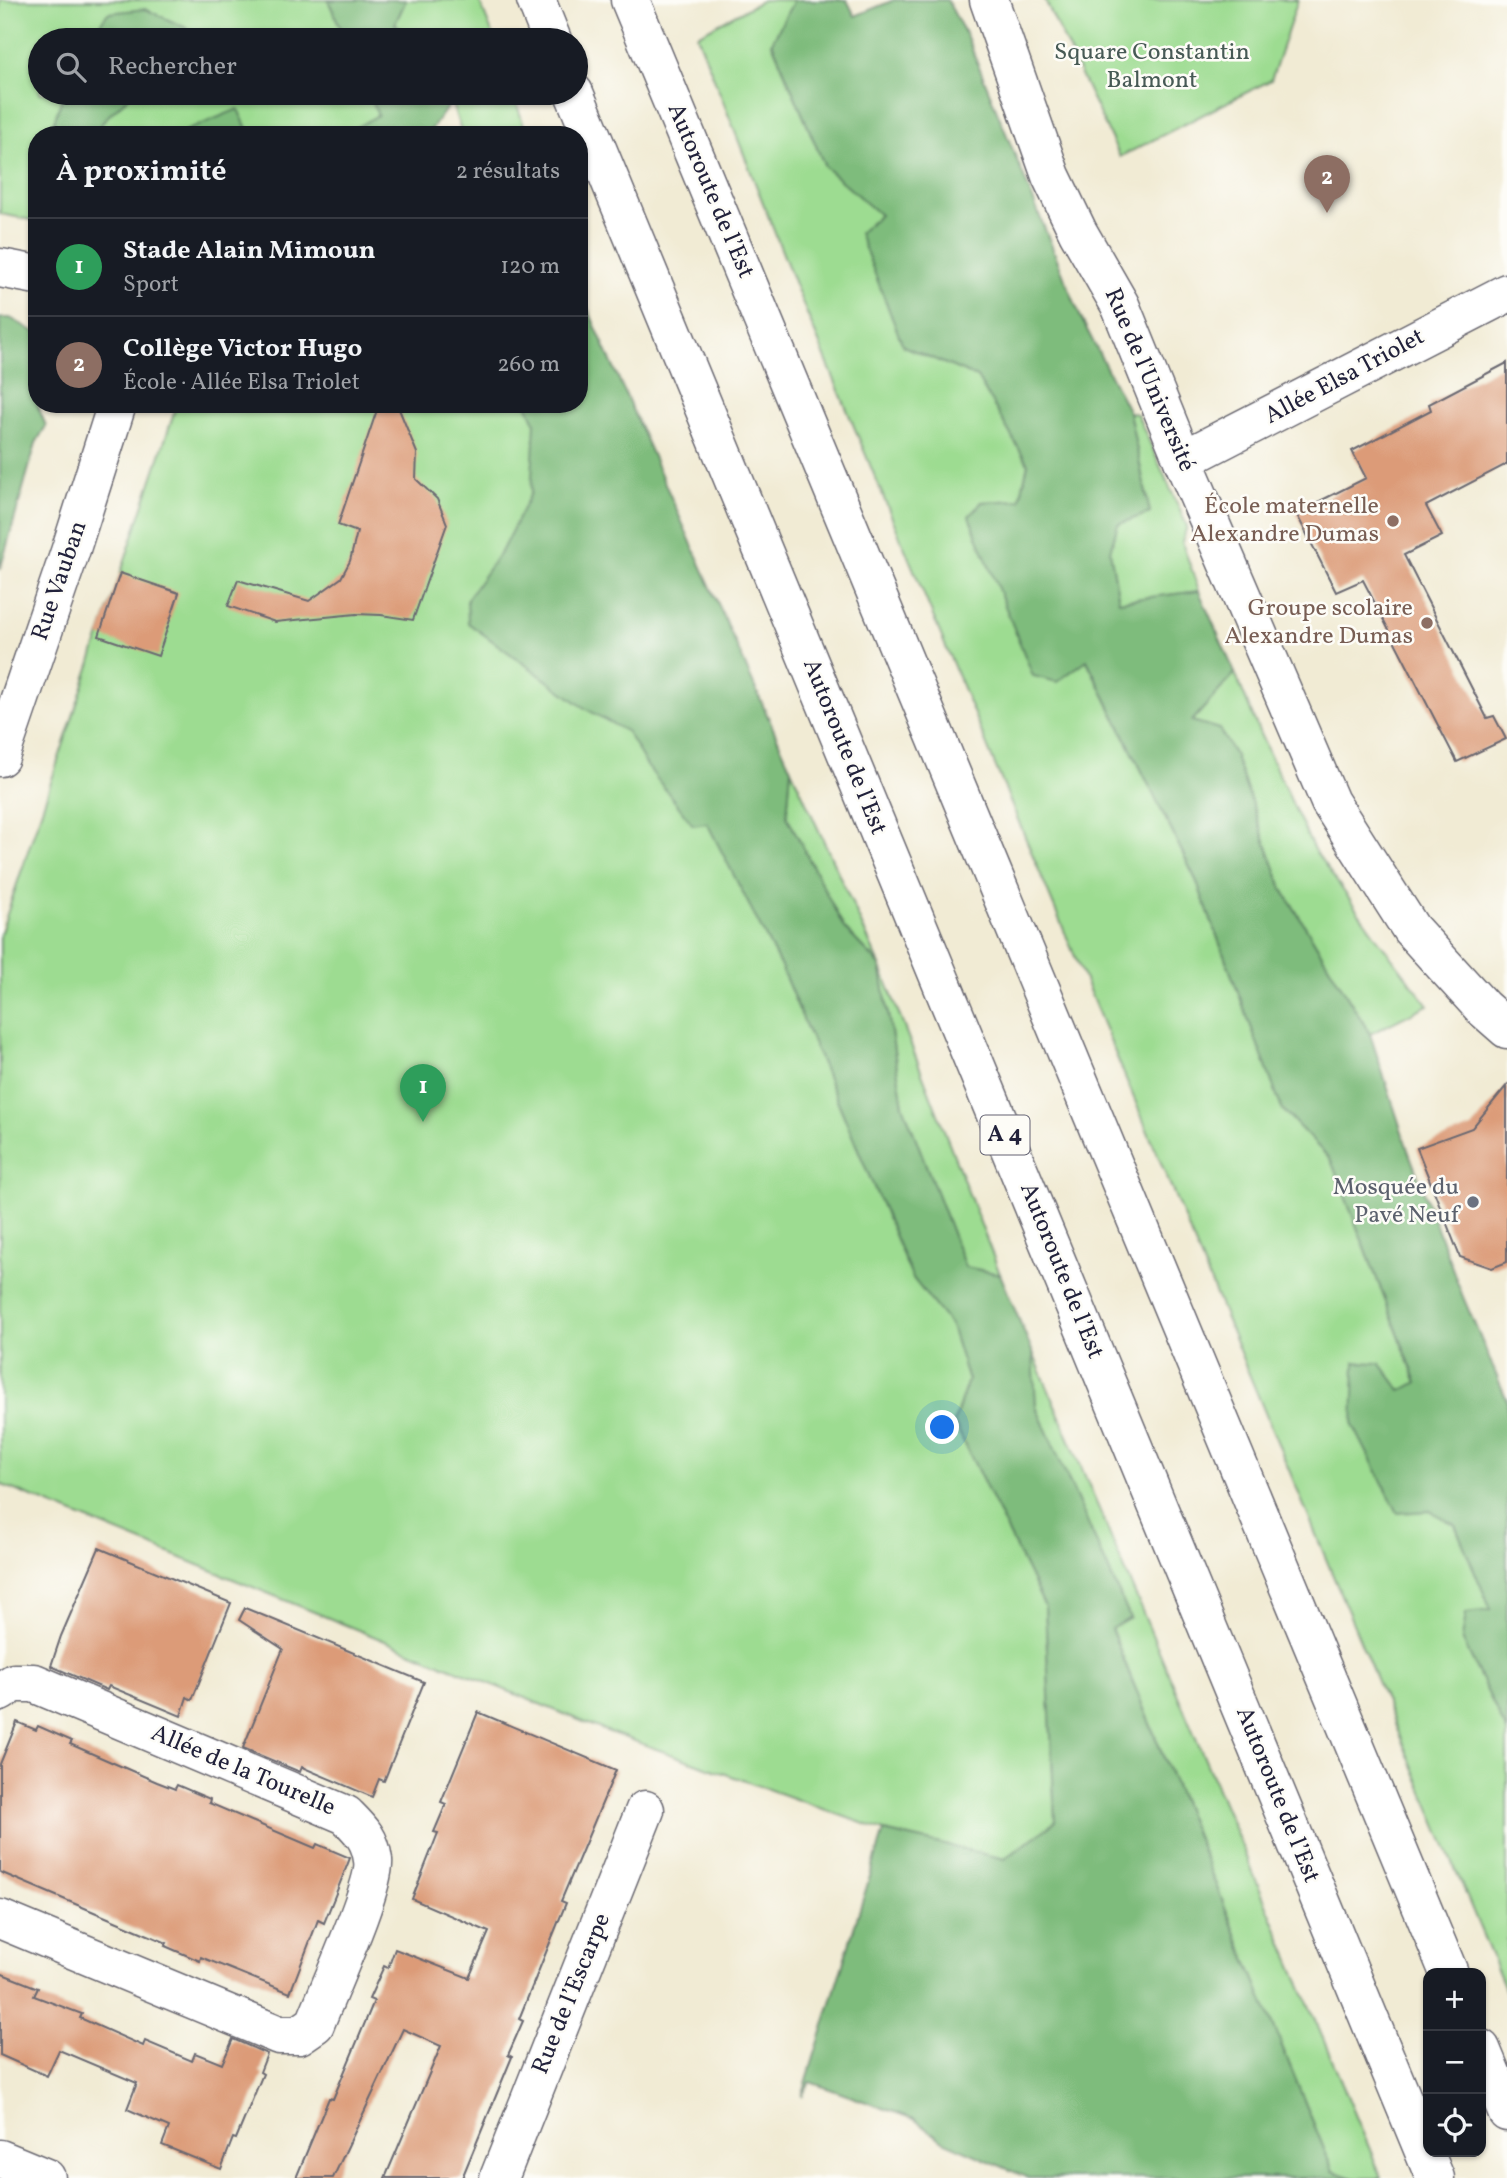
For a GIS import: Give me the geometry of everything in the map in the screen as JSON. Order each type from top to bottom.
[{"type":"main road","points":[[536,0],[547,28]]},
{"type":"main road","name":"Autoroute de l’Est","points":[[630,0],[1447,1968]]},
{"type":"main road","name":"Rue de l'Université","points":[[989,0],[1051,176],[1078,232],[1120,305],[1183,460],[1330,802],[1411,929],[1483,1008],[1507,1029]]},
{"type":"main road","name":"Autoroute de l’Est","points":[[579,105],[588,126]]},
{"type":"main road","name":"Autoroute de l’Est","points":[[588,127],[1435,2178]]},
{"type":"main road","points":[[0,268],[28,273]]},
{"type":"main road","name":"Allée Elsa Triolet","points":[[1183,460],[1507,293]]},
{"type":"main road","name":"Rue Vauban","points":[[0,758],[114,413]]},
{"type":"main road","name":"Allée de la Tourelle","points":[[0,1692],[14,1683],[34,1683],[346,1815],[368,1838],[374,1864],[365,1899],[315,2024],[299,2035],[279,2035],[0,1919]]},
{"type":"main road","name":"Rue de l’Escarpe","points":[[499,2178],[645,1810]]},
{"type":"main road","points":[[1486,2061],[1507,2112]]},
{"type":"main road","points":[[0,2159],[46,2178]]},
{"type":"green space","points":[[0,0],[328,0],[341,28],[28,28],[28,105],[374,105],[379,115],[359,126],[28,126],[28,219],[0,214]]},
{"type":"green space","points":[[328,0],[406,0],[395,24],[400,28],[341,28]]},
{"type":"green space","points":[[406,0],[479,0],[490,28],[400,28],[395,24]]},
{"type":"green space","points":[[763,0],[794,0],[772,43],[825,167],[881,215],[903,346],[977,377],[1028,464],[1020,500],[982,502],[1086,659],[1196,880],[1282,1109],[1331,1160],[1417,1383],[1401,1391],[1380,1363],[1430,1511],[1456,1525],[1492,1611],[1462,1639],[1507,1732],[1507,1993],[800,297],[697,35]]},
{"type":"green space","points":[[794,0],[847,0],[855,16],[894,0],[947,0],[967,37],[1081,318],[1129,412],[1150,513],[1118,524],[1110,551],[1119,601],[1199,591],[1235,673],[1192,721],[1219,729],[1234,754],[1282,888],[1370,1034],[1408,1150],[1463,1297],[1507,1400],[1507,1732],[1462,1639],[1466,1613],[1491,1610],[1455,1525],[1430,1511],[1398,1513],[1353,1425],[1355,1362],[1380,1363],[1401,1391],[1417,1382],[1331,1160],[1282,1109],[1196,880],[1087,660],[1057,682],[1033,676],[969,516],[982,502],[1020,500],[1028,464],[977,377],[903,346],[859,233],[880,215],[825,167],[772,42]]},
{"type":"green space","name":"Square Constantin Balmont","points":[[1045,0],[1298,0],[1271,80],[1120,157]]},
{"type":"green space","points":[[145,9],[187,28],[97,28],[108,13]]},
{"type":"green space","points":[[60,105],[120,105],[100,126],[52,126]]},
{"type":"green space","points":[[374,105],[449,105],[434,126],[359,126],[378,115]]},
{"type":"green space","points":[[452,105],[517,105],[524,126],[460,126]]},
{"type":"green space","points":[[238,109],[246,126],[197,126]]},
{"type":"green space","points":[[588,309],[791,769],[787,816],[844,928],[880,965],[903,1105],[965,1267],[1000,1274],[1033,1353],[1036,1407],[1130,1618],[1111,1629],[1333,2171],[1353,2178],[1028,2178],[943,2141],[914,2119],[810,2082],[802,2096],[884,1831],[1005,1859],[1055,1822],[1045,1607],[954,1422],[968,1380],[951,1326],[912,1277],[781,967],[707,823],[693,825],[647,766],[627,732],[586,709],[468,623],[467,599],[502,550],[531,493],[535,422],[531,413],[588,413]]},
{"type":"green space","points":[[0,318],[10,318],[28,328],[28,413],[41,413],[46,426],[36,443],[0,570]]},
{"type":"green space","points":[[1129,412],[1137,414],[1187,526],[1182,542],[1199,591],[1119,601],[1110,551],[1118,523],[1150,512]]},
{"type":"green space","points":[[174,413],[531,413],[570,491],[696,800],[781,967],[912,1277],[951,1326],[968,1380],[954,1422],[1045,1607],[1055,1822],[1005,1859],[884,1831],[601,1729],[0,1484],[0,935]]},
{"type":"green space","points":[[1235,673],[1313,848],[1428,1005],[1370,1034],[1282,888],[1234,754],[1219,729],[1192,721]]},
{"type":"green space","points":[[791,769],[880,965],[844,928],[787,816]]},
{"type":"green space","points":[[880,965],[1000,1274],[965,1267],[903,1105]]},
{"type":"green space","points":[[1033,1353],[1382,2178],[1353,2178],[1333,2171],[1111,1628],[1130,1618],[1036,1407]]},
{"type":"building","points":[[1507,363],[1507,464],[1426,506],[1442,536],[1404,555],[1487,718],[1494,716],[1506,739],[1457,762],[1363,580],[1336,592],[1296,513],[1366,478],[1352,451],[1431,410],[1429,404]]},
{"type":"building","points":[[376,413],[401,413],[417,453],[416,479],[437,499],[447,524],[413,620],[356,614],[275,622],[228,606],[238,580],[309,601],[341,578],[350,561],[357,532],[338,525]]},
{"type":"building","points":[[120,573],[179,593],[158,656],[99,636]]},
{"type":"building","name":"Mosquée du Pavé Neuf","points":[[1507,1085],[1507,1262],[1492,1268],[1460,1257],[1417,1148],[1472,1128]]},
{"type":"building","points":[[99,1548],[231,1603],[192,1700],[187,1697],[181,1716],[109,1686],[107,1690],[51,1666]]},
{"type":"building","points":[[245,1608],[424,1682],[384,1781],[379,1779],[372,1797],[302,1767],[300,1772],[243,1748],[283,1649],[239,1620]]},
{"type":"building","points":[[478,1712],[616,1770],[561,1901],[566,1903],[519,2019],[523,2021],[508,2055],[512,2057],[462,2178],[385,2178],[441,2046],[403,2029],[333,2178],[296,2178],[374,2001],[369,1999],[384,1966],[388,1968],[395,1949],[469,1978],[489,1932],[412,1899],[438,1833],[434,1832],[446,1804],[441,1802]]},
{"type":"building","points":[[17,1722],[36,1730],[38,1726],[72,1741],[70,1744],[157,1782],[175,1789],[177,1785],[210,1799],[209,1803],[315,1848],[317,1844],[350,1858],[324,1923],[318,1920],[290,1993],[201,1957],[200,1961],[165,1946],[167,1943],[0,1872],[0,1764]]},
{"type":"building","points":[[0,1973],[38,1988],[34,1996],[82,2014],[80,2018],[143,2046],[145,2041],[192,2061],[195,2053],[222,2064],[233,2039],[267,2054],[260,2072],[263,2074],[221,2169],[162,2145],[169,2127],[127,2109],[137,2083],[59,2050],[47,2076],[0,2055]]},
{"type":"place","name":"Collège Victor Hugo","points":[[1327,213]]},
{"type":"place","name":"École maternelle Alexandre Dumas","points":[[1393,521]]},
{"type":"place","name":"Groupe scolaire Alexandre Dumas","points":[[1427,623]]},
{"type":"place","name":"Stade Alain Mimoun","points":[[423,1122]]},
{"type":"place","name":"Mosquée du Pavé Neuf","points":[[1473,1202]]}]
